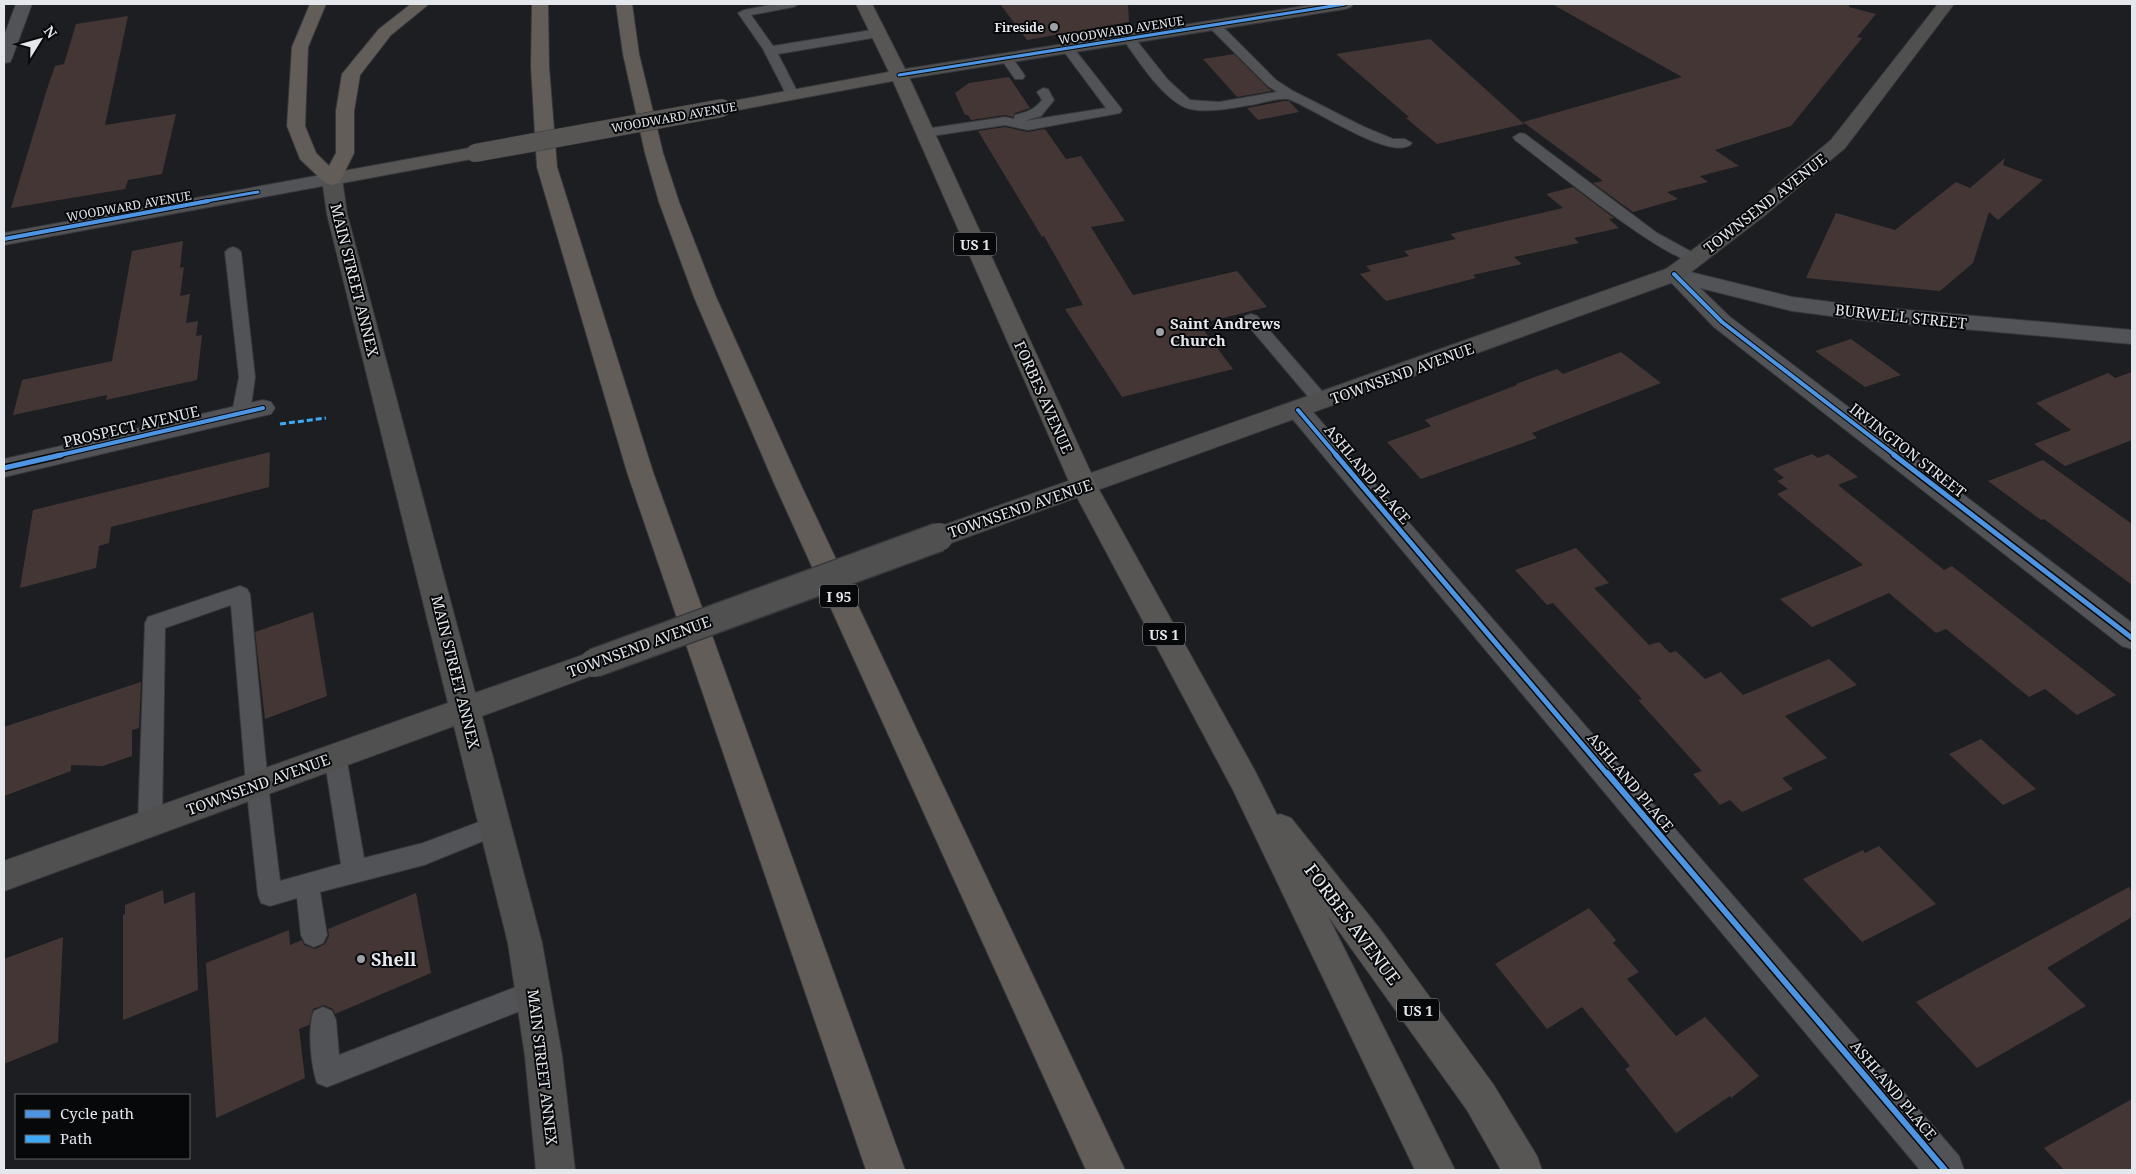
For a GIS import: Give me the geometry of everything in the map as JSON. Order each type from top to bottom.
[{"type":"highway","points":[[318,4],[300,46],[296,126],[307,155],[332,179],[345,153],[345,111],[351,74],[385,32],[421,4]]},
{"type":"highway","points":[[540,4],[540,68],[547,167],[640,472],[886,1170]]},
{"type":"highway","name":"I 95","points":[[624,4],[632,60],[653,150],[675,218],[714,322],[787,484],[1106,1170]]},
{"type":"main road","name":"FORBES AVENUE","points":[[864,4],[899,75],[1084,486],[1244,781],[1435,1170]]},
{"type":"main road","name":"WOODWARD AVENUE","points":[[332,179],[899,75],[1345,4]]},
{"type":"main road","name":"TOWNSEND AVENUE","points":[[4,876],[939,537],[1310,406],[1674,274],[1757,212],[1838,144],[1946,4]]},
{"type":"main road","name":"MAIN STREET ANNEX","points":[[332,179],[337,214],[525,943],[550,1095],[556,1170]]},
{"type":"main road","name":"FORBES AVENUE","points":[[1244,781],[1368,940],[1480,1097],[1523,1170]]},
{"type":"main road","name":"US 1","points":[[1413,1124],[1417,1170]]},
{"type":"street","points":[[4,58],[24,4]]},
{"type":"street","name":"WOODWARD AVENUE","points":[[4,239],[332,179]]},
{"type":"street","name":"BURWELL STREET","points":[[1674,274],[1792,304],[1862,313],[2132,338]]},
{"type":"street","name":"IRVINGTON STREET","points":[[1674,274],[1722,322],[2132,638]]},
{"type":"street","name":"ASHLAND PLACE","points":[[1310,406],[1945,1170]]},
{"type":"street","name":"PROSPECT AVENUE","points":[[4,468],[252,410]]},
{"type":"lane","points":[[793,95],[743,8],[794,4]]},
{"type":"lane","points":[[1214,25],[1272,83],[1288,94],[1357,129],[1391,143],[1405,143]]},
{"type":"lane","points":[[768,49],[777,50],[878,33]]},
{"type":"lane","points":[[1129,39],[1174,93],[1186,104],[1201,107],[1288,94]]},
{"type":"lane","points":[[1005,121],[1028,126],[1115,110],[1068,49]]},
{"type":"lane","points":[[1014,58],[1025,75]]},
{"type":"lane","points":[[925,133],[1035,116],[1048,100],[1037,93]]},
{"type":"lane","points":[[1520,137],[1652,236],[1694,258]]},
{"type":"lane","points":[[233,252],[252,410]]},
{"type":"lane","points":[[1251,319],[1310,406]]},
{"type":"lane","points":[[150,823],[155,623],[240,594],[257,784],[270,895],[424,854],[495,826]]},
{"type":"lane","points":[[335,756],[354,872]]},
{"type":"lane","points":[[307,884],[314,935]]},
{"type":"lane","points":[[323,1020],[326,1073],[534,993]]},
{"type":"building","points":[[1000,4],[1128,4],[1129,22],[1027,40]]},
{"type":"building","points":[[1552,4],[1849,4],[1849,7],[1876,14],[1857,37],[1862,38],[1791,126],[1715,150],[1739,166],[1700,176],[1708,182],[1667,192],[1678,199],[1633,212],[1593,183],[1603,181],[1523,122],[1682,77]]},
{"type":"building","points":[[128,16],[105,125],[176,114],[162,174],[128,180],[125,189],[11,208],[55,66],[64,64],[76,24]]},
{"type":"building","points":[[1430,39],[1524,124],[1437,144],[1406,118],[1409,117],[1336,54]]},
{"type":"building","points":[[1234,54],[1272,91],[1237,97],[1203,59]]},
{"type":"building","points":[[1009,77],[1030,108],[1015,113],[1013,117],[1005,115],[971,120],[968,115],[965,115],[955,93],[969,83]]},
{"type":"building","points":[[1289,101],[1299,112],[1258,120],[1247,108]]},
{"type":"building","points":[[1005,127],[1028,132],[1045,129],[1066,159],[1081,156],[1125,221],[1091,227],[1133,295],[1237,271],[1267,307],[1199,324],[1233,369],[1122,397],[1065,309],[1083,305],[1044,236],[1042,237],[978,131]]},
{"type":"building","points":[[2005,158],[2003,165],[2043,180],[1998,220],[1989,212],[1973,263],[1940,291],[1806,278],[1836,213],[1895,230],[1956,182],[1970,188]]},
{"type":"building","points":[[1573,187],[1614,218],[1609,219],[1619,228],[1574,238],[1579,243],[1514,257],[1522,264],[1473,275],[1476,278],[1386,301],[1360,274],[1371,271],[1366,266],[1409,256],[1404,251],[1456,239],[1450,234],[1563,208],[1546,194]]},
{"type":"building","points":[[183,241],[180,268],[184,267],[180,296],[190,294],[186,323],[198,321],[196,336],[202,335],[197,380],[106,400],[107,395],[13,415],[22,380],[112,361],[132,251]]},
{"type":"building","points":[[1851,339],[1901,375],[1865,387],[1815,351]]},
{"type":"building","points":[[1621,352],[1661,383],[1532,433],[1537,438],[1421,479],[1387,442],[1431,426],[1425,420],[1516,384],[1557,369],[1563,374]]},
{"type":"building","points":[[2132,372],[2132,440],[2065,466],[2034,444],[2071,430],[2036,403],[2108,373],[2115,378]]},
{"type":"building","points":[[270,452],[269,487],[111,527],[109,543],[99,546],[96,568],[20,588],[33,510]]},
{"type":"building","points":[[1812,454],[1818,458],[1828,454],[1858,477],[1838,485],[1944,570],[1952,566],[2116,695],[2077,715],[2045,689],[2029,697],[1946,629],[1936,633],[1889,593],[1812,627],[1780,599],[1863,565],[1777,494],[1788,489],[1777,481],[1784,478],[1773,469]]},
{"type":"building","points":[[2043,460],[2132,524],[2132,585],[2044,519],[2041,520],[1988,481]]},
{"type":"building","points":[[1576,548],[1609,583],[1594,588],[1649,645],[1659,642],[1670,653],[1676,651],[1705,679],[1721,672],[1743,695],[1829,659],[1857,685],[1785,716],[1827,758],[1782,778],[1793,789],[1742,812],[1730,800],[1720,805],[1693,774],[1702,771],[1638,700],[1642,699],[1553,603],[1547,605],[1515,570]]},
{"type":"building","points":[[313,612],[327,696],[265,719],[255,632]]},
{"type":"building","points":[[141,682],[139,728],[132,730],[132,756],[103,766],[71,765],[71,771],[4,796],[4,727]]},
{"type":"building","points":[[1981,739],[2036,789],[2003,805],[1949,754]]},
{"type":"building","points":[[1879,846],[1936,904],[1862,942],[1803,879],[1863,850],[1865,853]]},
{"type":"building","points":[[2129,887],[2132,893],[2132,917],[2047,968],[2086,1006],[1977,1068],[1916,1002]]},
{"type":"building","points":[[163,890],[164,904],[195,892],[198,990],[123,1020],[123,915],[125,914],[125,905]]},
{"type":"building","points":[[416,893],[431,973],[335,1014],[333,1009],[324,1005],[313,1009],[309,1025],[299,1029],[305,1078],[216,1118],[206,963],[289,930],[290,945],[302,940],[304,945],[315,949],[325,944],[329,936],[328,929]]},
{"type":"building","points":[[1589,908],[1616,940],[1613,943],[1639,972],[1627,979],[1676,1036],[1705,1017],[1759,1076],[1731,1098],[1730,1096],[1676,1133],[1625,1069],[1630,1066],[1582,1007],[1547,1029],[1495,964]]},
{"type":"building","points":[[63,937],[58,1042],[4,1064],[4,959]]},
{"type":"building","points":[[2132,1099],[2132,1170],[2064,1170],[2044,1148]]},
{"type":"marked path","points":[[280,424],[326,418]]},
{"type":"cycle path","points":[[899,75],[1345,4]]},
{"type":"cycle path","points":[[4,239],[258,192]]},
{"type":"cycle path","points":[[1674,274],[1722,322],[2132,638]]},
{"type":"cycle path","points":[[4,468],[263,408]]},
{"type":"cycle path","points":[[1298,410],[1945,1170]]},
{"type":"place","name":"Fireside","points":[[1054,27]]},
{"type":"place","name":"Saint Andrews Church","points":[[1160,332]]},
{"type":"place","name":"Shell","points":[[361,959]]}]
